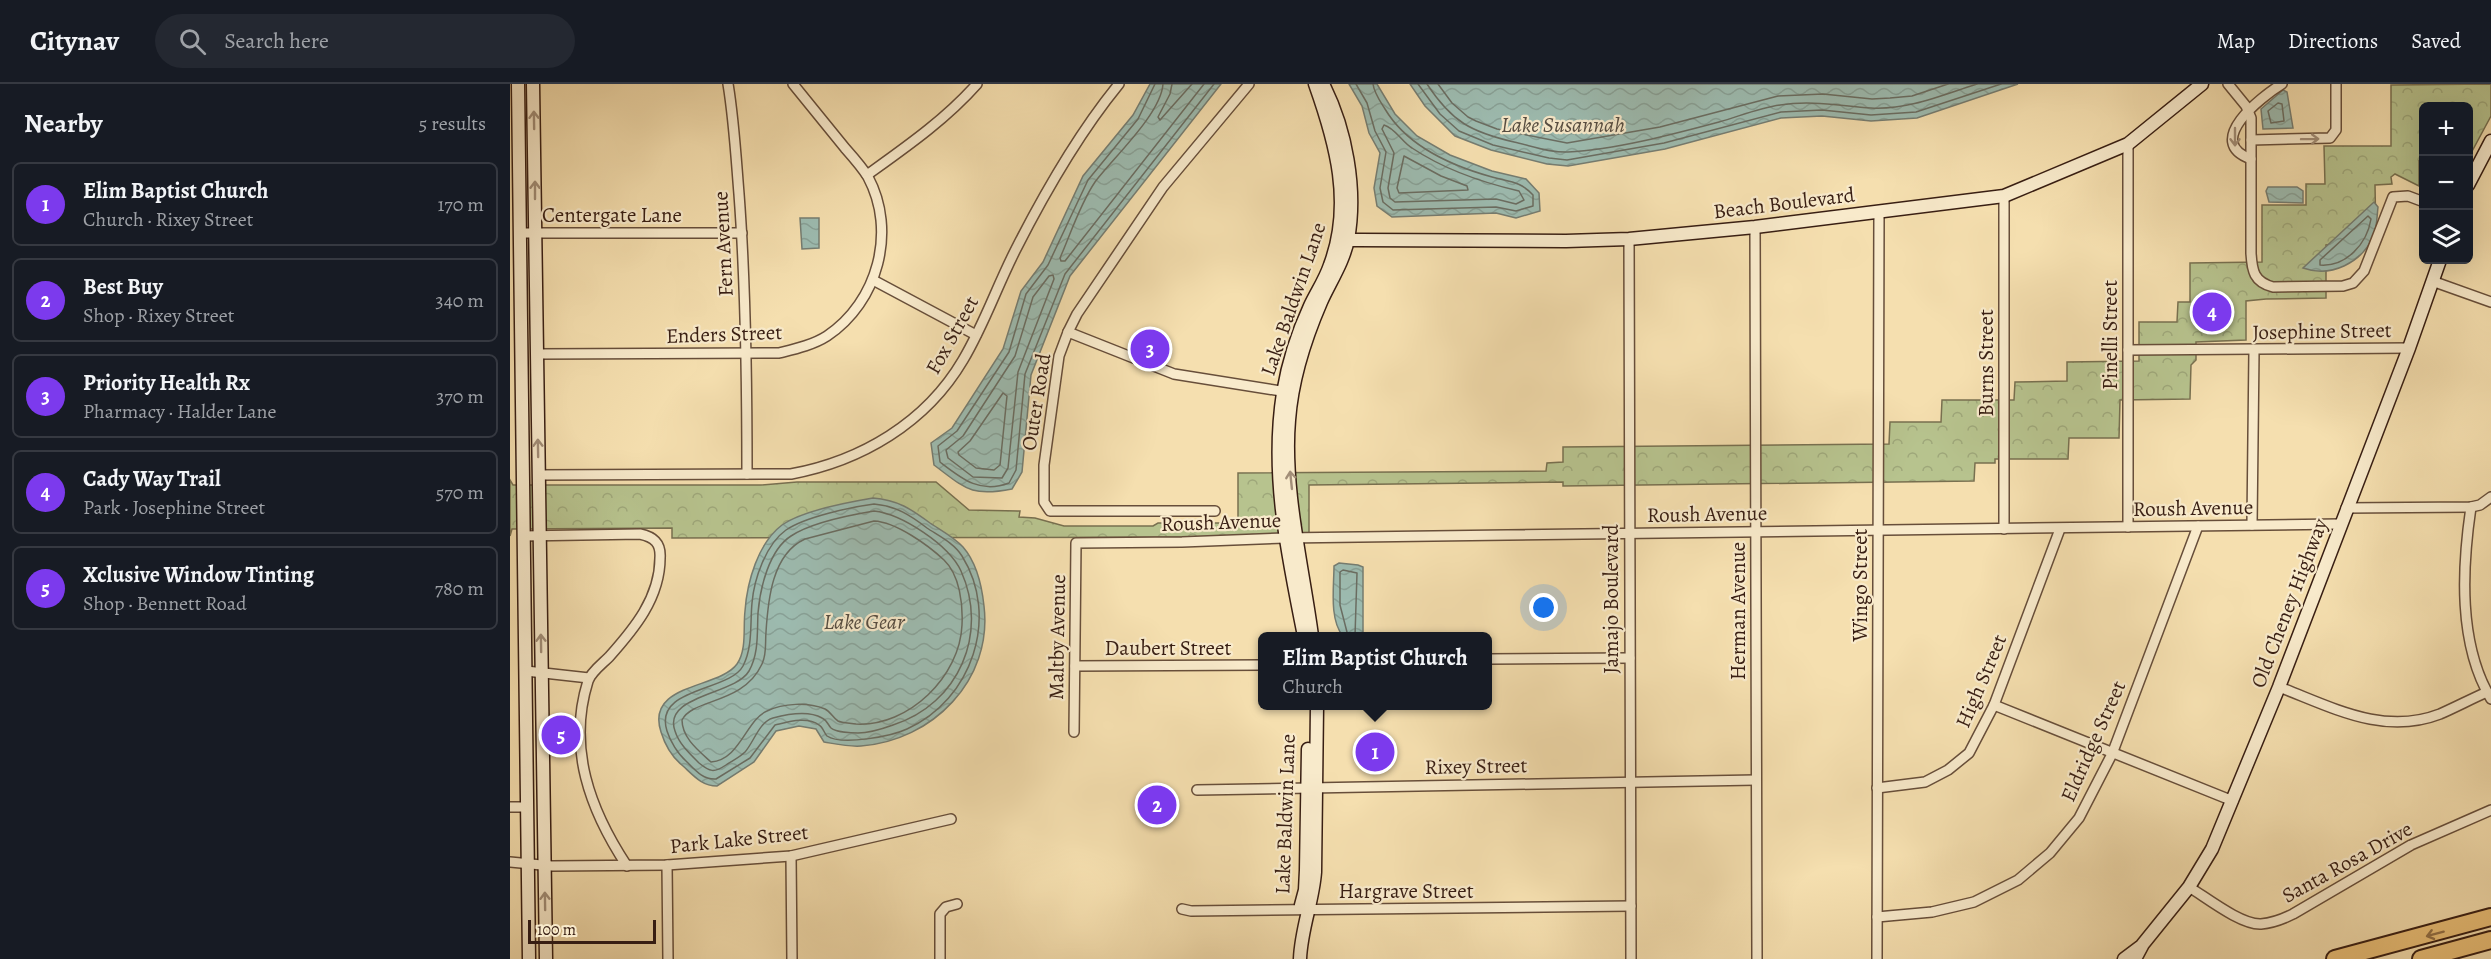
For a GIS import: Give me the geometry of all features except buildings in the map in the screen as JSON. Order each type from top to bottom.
[{"type":"highway","points":[[2444,953],[2468,938],[2486,919]]},
{"type":"highway","points":[[2335,959],[2486,919]]},
{"type":"highway","points":[[2421,959],[2490,939]]},
{"type":"street","points":[[518,84],[529,959]]},
{"type":"street","points":[[533,84],[546,959]]},
{"type":"street","name":"Fern Avenue","points":[[728,84],[733,110],[742,233],[747,355],[747,474]]},
{"type":"street","name":"Enders Street","points":[[537,354],[747,355],[779,353],[802,347],[826,336],[844,322],[873,280],[880,258],[881,216],[877,196],[867,175],[793,84]]},
{"type":"street","points":[[867,175],[914,142],[977,84]]},
{"type":"street","name":"Fox Street","points":[[538,475],[791,474],[828,465],[869,448],[896,432],[915,418],[947,385],[976,335],[1030,222],[1092,120],[1119,84]]},
{"type":"street","name":"Outer Road","points":[[1215,511],[1055,512],[1045,507],[1044,465],[1055,376],[1059,356],[1068,332],[1158,194],[1249,84]]},
{"type":"street","name":"Lake Baldwin Lane","points":[[1315,84],[1327,117],[1337,160],[1343,238]]},
{"type":"street","name":"Lake Baldwin Lane","points":[[1311,632],[1291,538],[1280,506],[1278,455],[1299,331],[1343,238],[1350,178],[1338,123],[1323,84]]},
{"type":"street","name":"Beach Boulevard","points":[[1343,238],[1566,241],[1629,238],[1755,227],[2004,196],[2128,144],[2202,84]]},
{"type":"street","points":[[2228,84],[2251,118],[2252,269],[2255,277],[2262,284],[2273,287],[2343,286],[2353,283],[2364,271],[2393,197],[2408,196],[2419,200]]},
{"type":"street","points":[[2251,159],[2240,155],[2234,143],[2236,123],[2266,94],[2282,84]]},
{"type":"street","points":[[2251,140],[2330,138],[2336,130],[2336,84]]},
{"type":"street","points":[[2473,177],[2491,141]]},
{"type":"street","name":"Pinelli Street","points":[[2128,144],[2128,527]]},
{"type":"street","name":"Burns Street","points":[[2004,196],[2004,529]]},
{"type":"street","name":"Wingo Street","points":[[1877,959],[1879,211]]},
{"type":"street","name":"Herman Avenue","points":[[1755,227],[1757,959]]},
{"type":"street","name":"Centergate Lane","points":[[519,233],[742,233]]},
{"type":"street","name":"Jamajo Boulevard","points":[[1629,238],[1630,959]]},
{"type":"street","name":"Old Cheney Highway","points":[[2135,959],[2143,944],[2189,888],[2212,849],[2233,801],[2409,348],[2438,264]]},
{"type":"street","points":[[873,280],[976,335]]},
{"type":"street","points":[[2432,281],[2491,302]]},
{"type":"street","points":[[1068,332],[1174,374],[1288,392]]},
{"type":"street","name":"Josephine Street","points":[[2128,350],[2409,348]]},
{"type":"street","points":[[2252,525],[2254,350]]},
{"type":"street","points":[[2346,508],[2470,507],[2480,505],[2491,497]]},
{"type":"street","points":[[2279,687],[2360,718],[2383,723],[2413,721],[2489,695],[2474,656],[2466,608],[2463,578],[2470,507]]},
{"type":"street","name":"Roush Avenue","points":[[1076,543],[1878,529],[2060,529],[2340,524]]},
{"type":"street","name":"Eldridge Street","points":[[1877,917],[1932,912],[1974,902],[2018,880],[2050,853],[2079,818],[2112,754],[2198,526]]},
{"type":"street","name":"High Street","points":[[1876,788],[1925,782],[1948,770],[1969,753],[1994,705],[2060,529]]},
{"type":"street","points":[[523,536],[640,534],[655,540],[661,549],[655,586],[643,615],[589,678],[582,710],[580,740],[585,777],[594,808],[606,834],[627,866]]},
{"type":"street","name":"Lake Baldwin Lane","points":[[1291,538],[1303,632]]},
{"type":"street","name":"Maltby Avenue","points":[[1074,732],[1076,543]]},
{"type":"street","points":[[1492,660],[1629,658]]},
{"type":"street","name":"Daubert Street","points":[[1075,666],[1258,665]]},
{"type":"street","points":[[526,671],[589,678]]},
{"type":"street","points":[[1994,705],[2233,801]]},
{"type":"street","name":"Lake Baldwin Lane","points":[[1292,959],[1303,911],[1314,889],[1308,710]]},
{"type":"street","name":"Lake Baldwin Lane","points":[[1312,788],[1317,710]]},
{"type":"street","name":"Rixey Street","points":[[1197,790],[1756,780]]},
{"type":"street","points":[[510,807],[528,807]]},
{"type":"street","name":"Santa Rosa Drive","points":[[2189,888],[2245,921],[2259,924],[2274,922],[2293,914],[2411,845],[2491,810]]},
{"type":"street","name":"Park Lake Street","points":[[510,862],[544,865],[627,866],[791,856],[951,819]]},
{"type":"street","points":[[791,856],[792,959]]},
{"type":"street","points":[[667,865],[668,959]]},
{"type":"street","points":[[939,959],[940,914],[946,907],[957,904]]},
{"type":"street","name":"Hargrave Street","points":[[1182,909],[1191,911],[1303,911],[1630,906]]},
{"type":"street","name":"Lake Baldwin Lane","points":[[1300,959],[1303,911]]},
{"type":"street","name":"Old Cheney Highway","points":[[2124,959],[2143,944]]},
{"type":"green space","points":[[2491,84],[2491,116],[2473,149],[2473,102],[2419,102],[2419,186],[2395,174],[2391,177],[2392,184],[2375,185],[2376,240],[2326,245],[2326,298],[2246,301],[2246,340],[2196,342],[2196,360],[2191,365],[2190,399],[2120,400],[2119,438],[2069,438],[2068,459],[1995,459],[1995,463],[1975,463],[1974,481],[1563,486],[1563,482],[1309,485],[1309,537],[672,538],[672,528],[512,529],[510,536],[510,480],[513,485],[936,482],[969,510],[1020,511],[1019,517],[1035,518],[1064,526],[1153,526],[1158,523],[1238,523],[1238,473],[1546,471],[1547,463],[1563,462],[1563,447],[1889,444],[1890,422],[1941,422],[1942,400],[2014,400],[2015,382],[2067,381],[2067,362],[2139,361],[2139,322],[2177,322],[2178,302],[2190,302],[2190,263],[2262,262],[2262,205],[2306,205],[2306,184],[2325,184],[2324,146],[2391,146],[2391,85]]},
{"type":"water","points":[[1150,84],[1221,84],[1070,276],[1031,375],[1022,472],[1012,489],[987,492],[970,489],[934,465],[931,443],[952,428],[1003,349],[1021,291],[1043,262],[1083,176],[1133,115]]},
{"type":"water","points":[[1349,84],[1377,84],[1395,114],[1417,136],[1450,155],[1492,171],[1526,179],[1539,193],[1540,211],[1516,218],[1496,213],[1392,217],[1377,206],[1374,188],[1380,153],[1369,133],[1362,106]]},
{"type":"water","name":"Lake Susannah","points":[[1410,84],[2018,84],[1917,118],[1871,121],[1822,116],[1781,118],[1665,149],[1568,166],[1547,164],[1491,150],[1455,136],[1425,106]]},
{"type":"water","points":[[2283,90],[2287,92],[2293,128],[2263,129],[2261,109]]},
{"type":"water","points":[[2268,187],[2297,187],[2303,191],[2303,203],[2269,202],[2266,191]]},
{"type":"water","points":[[2374,202],[2378,207],[2375,232],[2362,253],[2345,266],[2335,269],[2314,271],[2303,268]]},
{"type":"water","points":[[800,218],[819,218],[819,248],[802,249]]},
{"type":"water","name":"Lake Gear","points":[[873,498],[897,503],[917,513],[956,540],[972,560],[982,591],[984,633],[979,658],[968,681],[952,702],[933,719],[887,742],[861,746],[842,745],[824,742],[816,729],[799,726],[776,731],[754,762],[717,786],[703,782],[676,759],[665,742],[659,716],[664,704],[686,689],[728,672],[737,664],[742,652],[746,600],[751,576],[766,542],[782,525],[801,515]]},
{"type":"water","points":[[1339,563],[1363,567],[1363,632],[1341,632],[1339,629],[1333,602],[1334,566]]},
{"type":"place","name":"Cady Way Trail","points":[[2212,312]]},
{"type":"place","name":"Priority Health Rx","points":[[1150,349]]},
{"type":"place","name":"Xclusive Window Tinting","points":[[561,735]]},
{"type":"place","name":"Elim Baptist Church","points":[[1375,752]]},
{"type":"place","name":"Best Buy","points":[[1157,805]]}]
